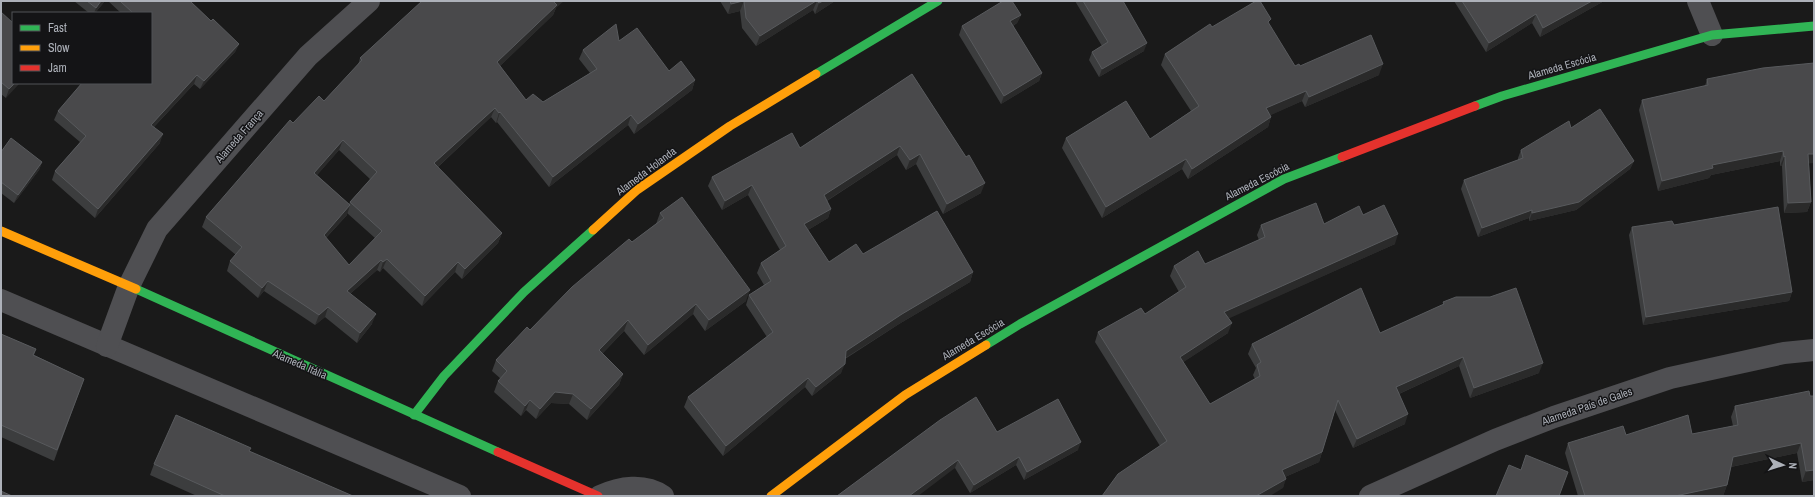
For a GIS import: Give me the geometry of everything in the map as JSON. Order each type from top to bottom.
[{"type":"street","name":"Alameda França","points":[[107,346],[129,286],[157,229],[308,56],[369,1]]},
{"type":"street","name":"Alameda Holanda","points":[[414,415],[444,376],[524,292],[637,190],[730,126],[938,1]]},
{"type":"street","points":[[1698,1],[1712,35]]},
{"type":"street","name":"Alameda Escócia","points":[[771,496],[905,395],[1020,324],[1284,179],[1502,96],[1712,35],[1814,26]]},
{"type":"street","name":"Alameda Itália","points":[[1,231],[129,286],[414,415],[599,496]]},
{"type":"street","points":[[1,300],[460,496]]},
{"type":"street","name":"Alameda País de Gales","points":[[1370,496],[1495,440],[1554,417],[1670,378],[1784,353],[1814,350]]},
{"type":"street","points":[[599,496],[614,490],[629,487],[646,489],[663,496]]},
{"type":"building","points":[[87,1],[101,1],[96,8]]},
{"type":"building","points":[[120,1],[190,1],[211,21],[213,19],[239,44],[204,81],[197,75],[151,125],[163,134],[98,209],[55,171],[86,136],[58,111],[81,84],[152,84],[152,12],[132,12]]},
{"type":"building","points":[[422,1],[556,1],[554,2],[557,5],[497,62],[526,100],[533,94],[543,102],[597,69],[583,50],[616,24],[619,41],[637,28],[669,71],[681,61],[695,80],[638,124],[631,115],[553,177],[500,112],[499,113],[495,108],[434,163],[502,233],[465,269],[458,262],[425,296],[387,259],[383,262],[381,260],[347,291],[376,314],[360,333],[328,307],[319,315],[268,281],[262,288],[230,261],[242,247],[206,217],[290,120],[293,123],[319,96],[324,101],[362,60],[360,58]],"holes":[[[343,140],[377,172],[350,202],[382,231],[349,265],[324,235],[350,205],[314,173]]]},
{"type":"building","points":[[730,1],[743,1],[731,4]]},
{"type":"building","points":[[744,1],[816,1],[760,36],[746,18]]},
{"type":"building","points":[[1003,1],[1012,1],[1021,15],[1010,21],[1042,73],[1004,96],[962,26]]},
{"type":"building","points":[[1083,1],[1123,1],[1147,43],[1102,69],[1092,52],[1108,42]]},
{"type":"building","points":[[1256,1],[1260,1],[1271,19],[1268,22],[1295,66],[1299,64],[1300,66],[1371,35],[1383,64],[1309,97],[1306,91],[1266,108],[1271,117],[1192,169],[1186,159],[1106,207],[1066,138],[1126,101],[1150,139],[1199,106],[1165,54],[1210,24],[1212,27]]},
{"type":"building","points":[[1462,1],[1592,1],[1543,28],[1536,14],[1489,43]]},
{"type":"building","points":[[1,12],[12,22],[12,84],[14,84],[9,89],[1,82]]},
{"type":"building","points":[[1814,63],[1814,154],[1808,154],[1811,202],[1788,203],[1785,156],[1784,157],[1783,151],[1712,165],[1713,168],[1662,181],[1642,100],[1708,85],[1707,79],[1763,68]]},
{"type":"building","points":[[912,74],[966,157],[969,155],[985,183],[947,204],[920,154],[910,160],[900,146],[824,195],[831,209],[804,224],[829,262],[856,244],[863,254],[937,211],[973,272],[902,314],[846,351],[845,364],[816,387],[808,378],[726,446],[688,397],[773,332],[749,295],[771,281],[761,263],[786,246],[752,185],[725,201],[712,177],[792,133],[800,148]]},
{"type":"building","points":[[1600,109],[1634,161],[1579,202],[1532,213],[1532,210],[1482,228],[1464,180],[1523,158],[1521,150],[1569,121],[1571,128]]},
{"type":"building","points":[[11,138],[42,162],[18,195],[1,182],[1,152]]},
{"type":"building","points":[[682,197],[750,290],[709,320],[696,304],[648,345],[628,320],[599,350],[623,374],[591,409],[573,394],[555,392],[540,409],[530,400],[525,406],[498,381],[507,371],[496,360],[527,327],[530,330],[572,287],[629,239],[632,242],[664,218],[660,213]]},
{"type":"building","points":[[1316,203],[1324,224],[1359,206],[1363,215],[1384,205],[1398,234],[1224,312],[1232,323],[1180,357],[1210,404],[1260,376],[1257,365],[1261,362],[1252,344],[1361,288],[1380,333],[1456,297],[1490,297],[1516,288],[1543,363],[1474,388],[1463,357],[1396,387],[1408,414],[1357,439],[1338,400],[1322,452],[1282,470],[1286,479],[1256,496],[1102,496],[1118,474],[1167,441],[1098,332],[1141,308],[1145,314],[1186,287],[1174,266],[1198,251],[1205,264],[1265,237],[1261,225]]},
{"type":"building","points":[[1778,207],[1792,292],[1646,317],[1632,227],[1672,221],[1674,225]]},
{"type":"building","points":[[1,334],[36,349],[33,355],[84,379],[57,450],[1,425]]},
{"type":"building","points":[[1809,391],[1810,396],[1814,396],[1814,470],[1806,471],[1801,443],[1733,457],[1727,485],[1675,496],[1585,496],[1568,443],[1623,426],[1626,435],[1688,415],[1692,434],[1738,425],[1735,406]]},
{"type":"building","points":[[976,397],[997,432],[1058,399],[1081,442],[1027,472],[1019,457],[974,485],[958,460],[909,496],[837,496],[940,420]]},
{"type":"building","points":[[176,415],[251,448],[249,451],[353,496],[225,496],[154,464]]},
{"type":"building","points":[[1526,455],[1568,472],[1559,496],[1496,496],[1509,465],[1521,470]]},
{"type":"building","points":[[1,491],[12,496],[1,496]]},
{"type":"traffic: fast","points":[[816,74],[938,1]]},
{"type":"traffic: fast","points":[[1475,106],[1502,96],[1712,35],[1814,26]]},
{"type":"traffic: fast","points":[[986,345],[1020,324],[1284,179],[1342,157]]},
{"type":"traffic: fast","points":[[414,415],[444,376],[524,292],[593,230]]},
{"type":"traffic: fast","points":[[136,289],[498,452]]},
{"type":"traffic: slow","points":[[593,230],[637,190],[730,126],[816,74]]},
{"type":"traffic: slow","points":[[1,231],[136,289]]},
{"type":"traffic: slow","points":[[771,496],[905,395],[986,345]]},
{"type":"traffic: jam","points":[[1342,157],[1475,106]]},
{"type":"traffic: jam","points":[[498,452],[598,496]]}]
